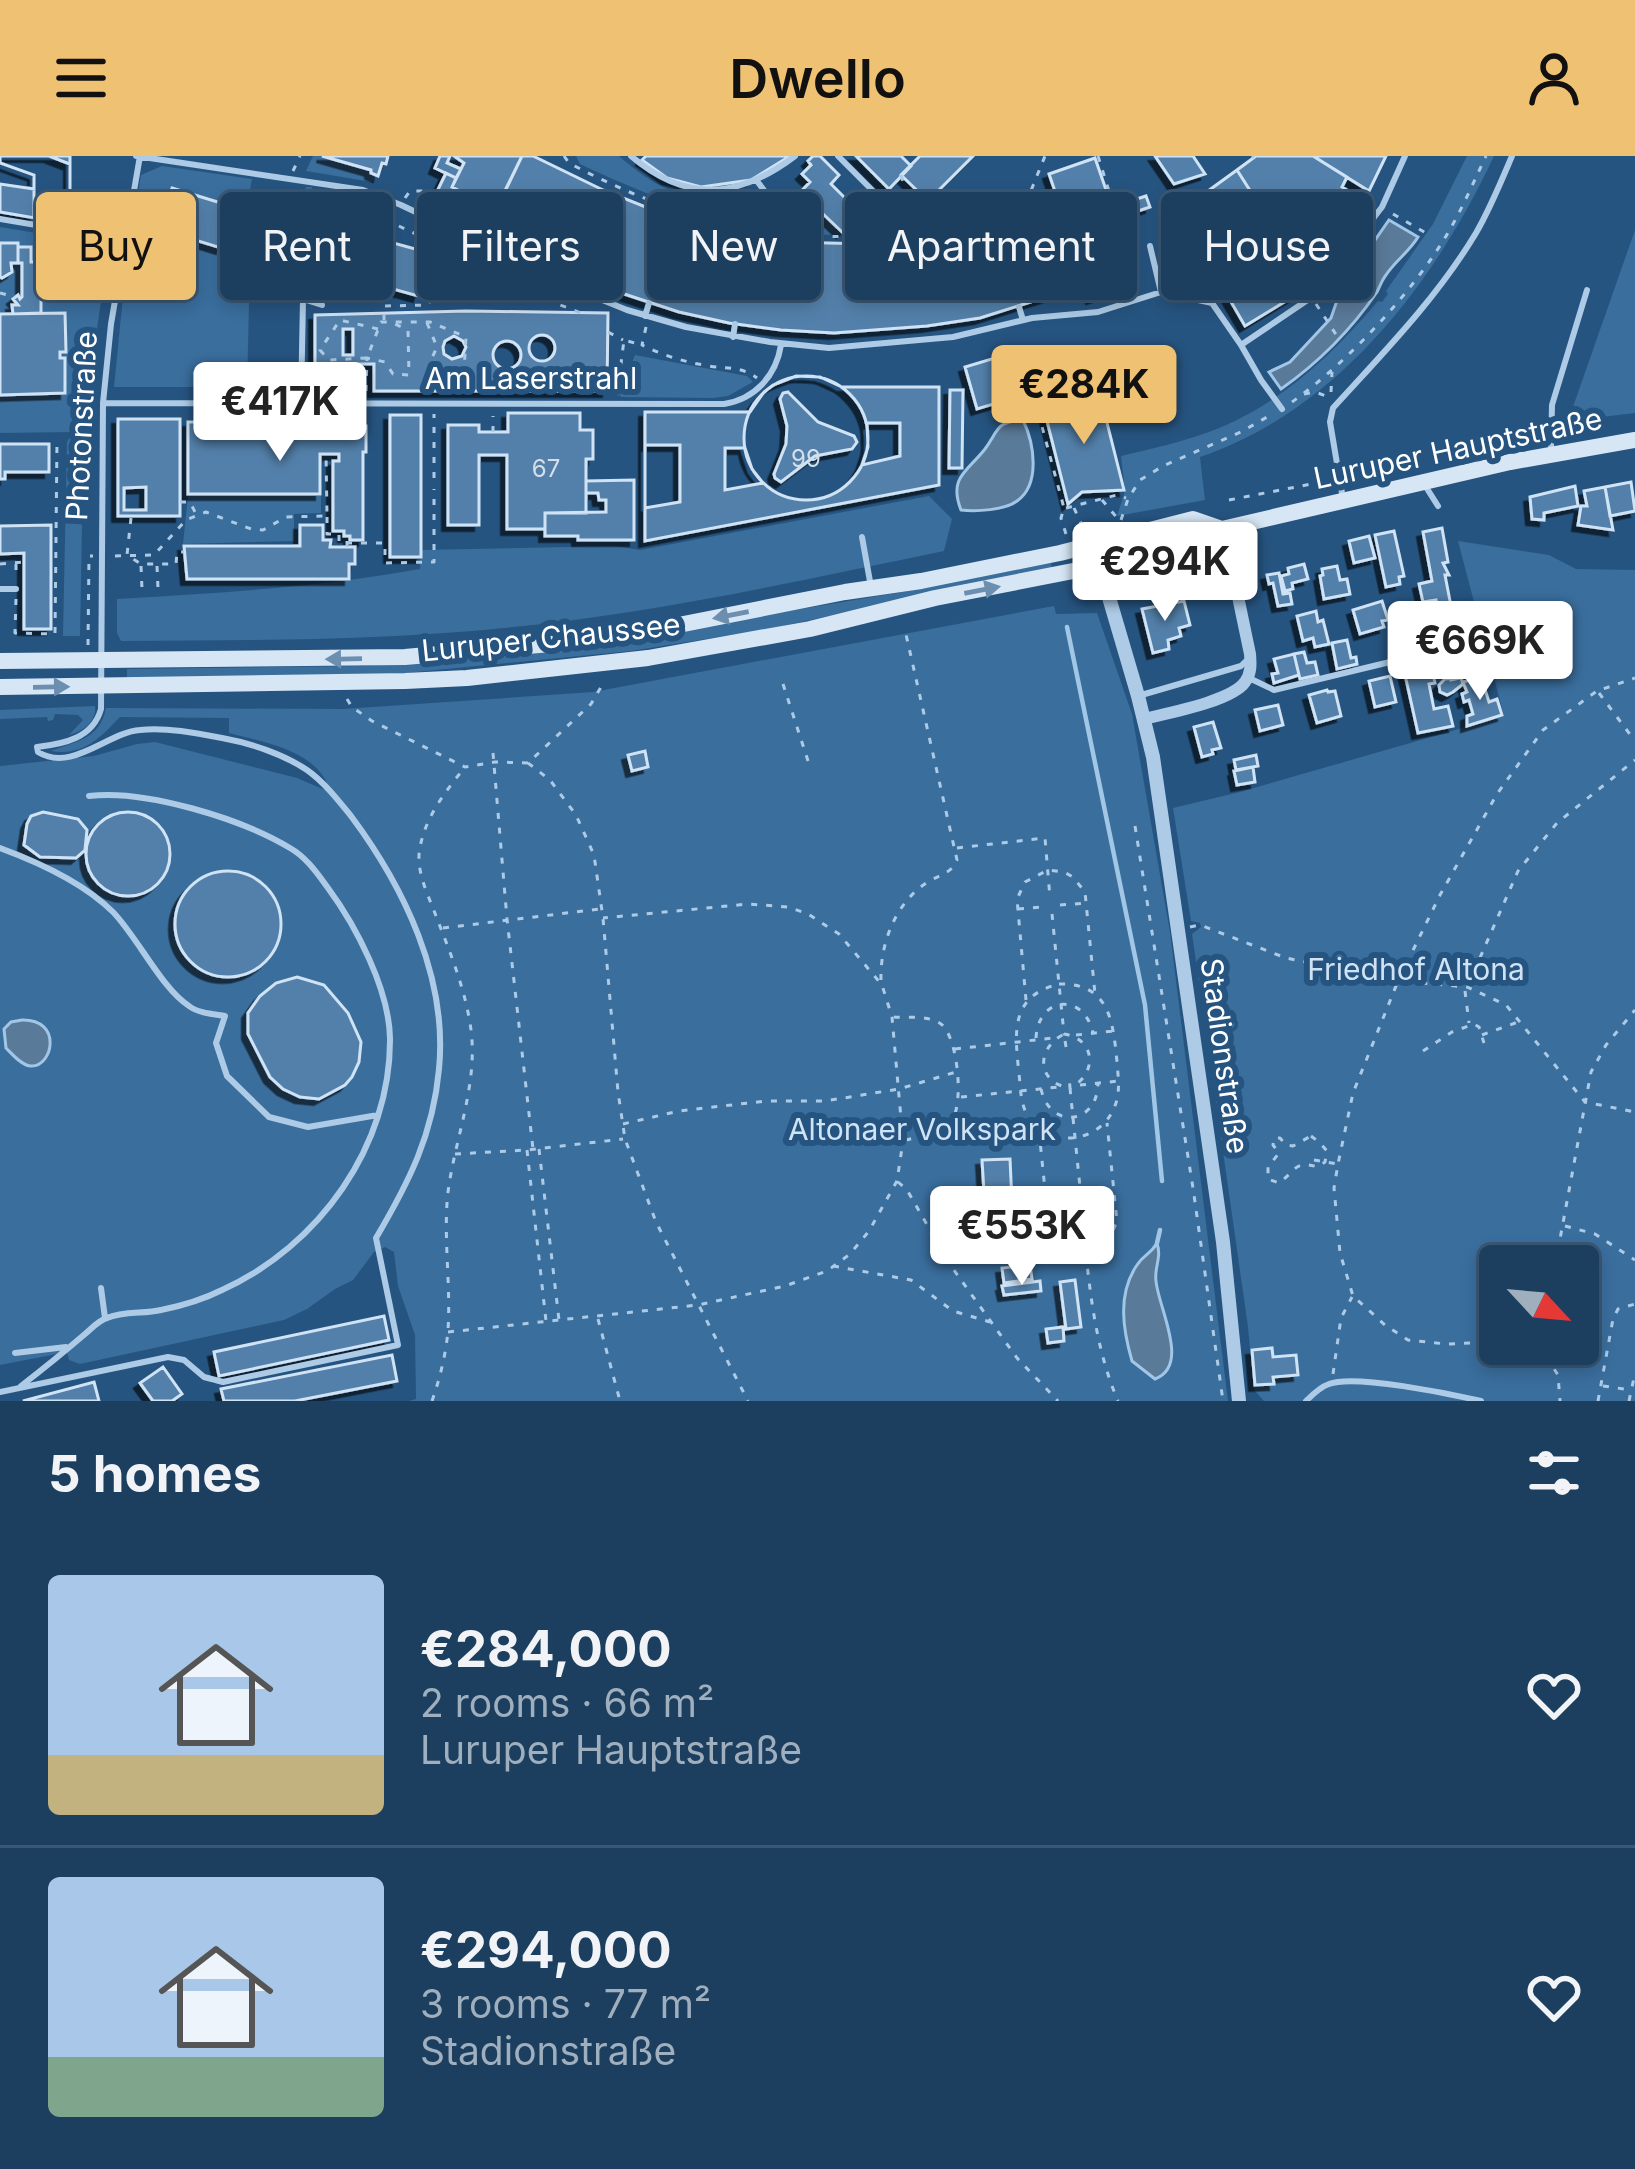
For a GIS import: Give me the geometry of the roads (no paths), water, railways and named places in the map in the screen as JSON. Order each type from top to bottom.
[{"type":"main road","name":"Luruper Hauptstraße","points":[[1100,567],[1196,547],[1222,529],[1551,453],[1635,440]]},
{"type":"main road","name":"Luruper Hauptstraße","points":[[1089,537],[1193,519],[1222,529]]},
{"type":"main road","name":"Luruper Chaussee","points":[[0,661],[405,657],[562,643],[1060,553],[1089,537]]},
{"type":"main road","name":"Luruper Chaussee","points":[[0,687],[486,676],[648,658],[1100,567]]},
{"type":"street","points":[[1144,719],[1233,693],[1248,678],[1250,654],[1236,587],[1225,560],[1222,529]]},
{"type":"street","name":"Stadionstraße","points":[[1089,537],[1138,696],[1157,787],[1220,1219],[1239,1401]]},
{"type":"lane","points":[[139,156],[364,190],[585,293],[647,316],[781,344],[829,348],[953,337],[1023,320],[1098,312],[1161,292],[1150,247]]},
{"type":"lane","name":"Photonstraße","points":[[133,192],[139,156]]},
{"type":"lane","points":[[634,157],[665,181],[699,190],[757,181],[795,156]]},
{"type":"lane","points":[[838,156],[874,192]]},
{"type":"lane","points":[[1241,345],[1312,297],[1382,207],[1405,156]]},
{"type":"lane","points":[[1343,502],[1330,422],[1335,401],[1404,331],[1443,282],[1477,231],[1512,156]]},
{"type":"lane","points":[[757,181],[765,192]]},
{"type":"lane","points":[[0,219],[36,225]]},
{"type":"lane","points":[[1551,453],[1552,405],[1587,290]]},
{"type":"lane","points":[[302,402],[303,299],[322,305]]},
{"type":"lane","name":"Photonstraße","points":[[101,686],[103,403],[115,300]]},
{"type":"lane","points":[[1198,300],[1212,303],[1282,409]]},
{"type":"lane","points":[[647,316],[649,303]]},
{"type":"lane","points":[[1019,307],[1023,320]]},
{"type":"lane","points":[[734,337],[735,324]]},
{"type":"lane","name":"Am Laserstrahl","points":[[103,403],[724,404],[742,400],[763,383],[778,364],[781,344]]},
{"type":"lane","points":[[1424,484],[1438,506]]},
{"type":"lane","points":[[862,538],[872,589]]},
{"type":"lane","points":[[0,589],[16,589]]},
{"type":"lane","points":[[1138,696],[1241,666],[1250,654]]},
{"type":"lane","points":[[1248,678],[1274,690],[1390,662]]},
{"type":"lane","points":[[0,1392],[168,1357],[184,1360],[204,1377],[223,1382],[398,1345],[376,1238],[424,1146],[440,1067],[440,1024],[427,964],[409,914],[388,869],[335,796],[307,770],[221,737],[146,729],[123,732],[79,754],[48,758],[38,752],[37,747],[81,736],[94,726],[101,709],[101,686]]},
{"type":"lane","points":[[19,1389],[105,1318],[160,1310],[222,1290],[277,1258],[318,1221],[348,1181],[372,1136],[386,1088],[390,1034],[377,981],[349,916],[294,850],[221,819],[132,795],[89,796]]},
{"type":"lane","points":[[0,848],[48,867],[109,908],[170,989],[191,1009],[225,1016],[216,1042],[227,1076],[269,1117],[308,1126],[378,1115]]},
{"type":"lane","points":[[101,1288],[105,1318]]},
{"type":"lane","points":[[15,1353],[70,1347]]},
{"type":"lane","points":[[1306,1401],[1330,1383],[1357,1382],[1434,1390],[1481,1401]]},
{"type":"waterway","points":[[1067,627],[1145,1005],[1162,1181]]},
{"type":"waterway","points":[[1157,1243],[1160,1230]]},
{"type":"park label","name":"Friedhof Altona","points":[[1416,970]]},
{"type":"park label","name":"Altonaer Volkspark","points":[[922,1130]]}]
